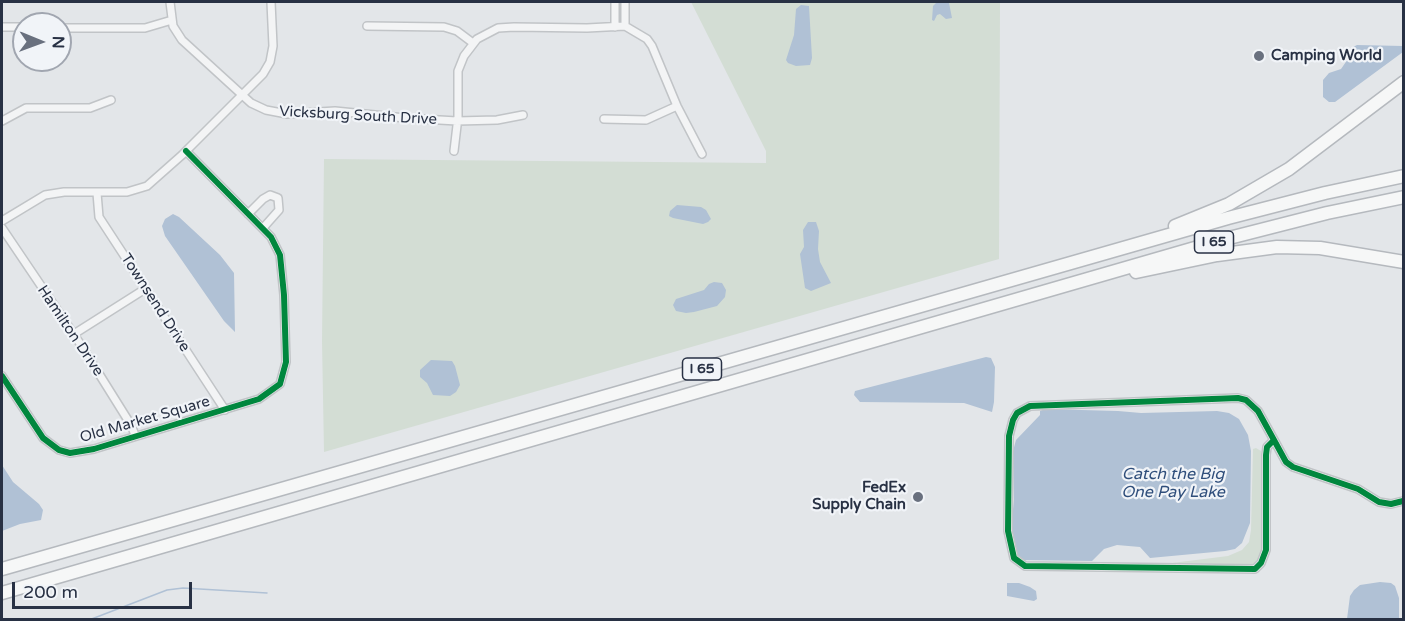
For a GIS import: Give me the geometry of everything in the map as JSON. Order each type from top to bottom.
[{"type":"highway","points":[[1131,245],[1229,204],[1256,190],[1289,169],[1404,82]]},
{"type":"highway","name":"I 65","points":[[2,569],[1131,245],[1325,192],[1404,176]]},
{"type":"highway","name":"I 65","points":[[2,593],[1233,237],[1327,213],[1404,197]]},
{"type":"highway","points":[[1026,296],[1251,249],[1298,246],[1404,262]]},
{"type":"street","name":"Vicksburg South Drive","points":[[170,2],[173,26],[182,39],[258,107],[276,112],[300,114],[335,111],[458,121],[497,120],[523,115]]},
{"type":"street","points":[[2,220],[45,195],[64,192],[128,192],[147,186],[186,151],[263,74],[270,62],[273,46],[271,2]]},
{"type":"street","points":[[615,2],[615,27]]},
{"type":"street","points":[[625,2],[625,26]]},
{"type":"street","points":[[72,28],[145,28],[172,20]]},
{"type":"street","points":[[367,26],[444,27],[457,31],[473,44]]},
{"type":"street","points":[[454,151],[458,121],[458,71],[464,56],[486,33],[506,27],[625,26],[647,39],[652,46],[677,106],[702,154]]},
{"type":"street","points":[[2,121],[26,108],[90,108],[111,100]]},
{"type":"street","points":[[604,119],[646,120],[677,106]]},
{"type":"street","name":"Old Market Square","points":[[2,376],[43,438],[59,450],[77,453],[259,399],[280,384],[286,362],[280,255],[271,237],[186,151]]},
{"type":"street","name":"Townsend Drive","points":[[97,193],[99,218],[225,410]]},
{"type":"street","points":[[248,214],[270,195],[278,198],[279,210],[262,228]]},
{"type":"street","name":"Hamilton Drive","points":[[2,228],[74,334],[135,435]]},
{"type":"street","points":[[74,334],[145,289]]},
{"type":"street","points":[[1274,440],[1267,447],[1266,455],[1266,550],[1261,563],[1255,569],[1025,566],[1014,558],[1008,531],[1009,436],[1013,420],[1030,406],[1238,398],[1246,400],[1258,411],[1274,440],[1286,462],[1293,467],[1358,489],[1379,502],[1391,504],[1403,501]]},
{"type":"shaded area","points":[[691,2],[1000,2],[999,259],[324,452],[322,341],[324,159],[766,163],[766,151]]},
{"type":"shaded area","points":[[1253,449],[1261,451],[1263,460],[1262,550],[1256,564],[1252,566],[1170,565],[1228,556],[1242,550],[1249,542]]},
{"type":"water","points":[[937,2],[949,3],[952,18],[946,19],[940,14],[934,21],[932,20],[933,6]]},
{"type":"water","points":[[801,5],[809,6],[812,58],[810,65],[796,66],[786,60],[794,35],[796,9]]},
{"type":"water","points":[[1357,45],[1403,46],[1403,52],[1335,102],[1329,102],[1323,97],[1323,80],[1329,73],[1341,69],[1353,47]]},
{"type":"water","points":[[677,205],[701,207],[706,210],[711,219],[703,224],[669,216],[670,211]]},
{"type":"water","points":[[173,214],[220,255],[234,273],[235,332],[224,321],[165,236],[162,226],[165,219]]},
{"type":"water","points":[[808,222],[816,222],[819,231],[820,262],[831,283],[811,291],[805,288],[800,254],[804,247],[803,230]]},
{"type":"water","points":[[714,282],[722,283],[726,290],[725,297],[717,306],[686,313],[676,311],[673,305],[676,299],[704,290]]},
{"type":"water","points":[[986,357],[991,358],[995,367],[992,412],[964,403],[860,402],[854,395],[855,391]]},
{"type":"water","points":[[431,360],[452,361],[455,366],[460,385],[450,396],[433,395],[427,383],[420,377],[420,370]]},
{"type":"water","name":"Catch the Big One Pay Lake","points":[[1045,409],[1141,413],[1217,411],[1229,413],[1239,419],[1248,435],[1251,451],[1250,523],[1242,543],[1235,549],[1225,551],[1150,558],[1140,547],[1117,545],[1104,549],[1092,561],[1022,560],[1017,557],[1011,528],[1014,500],[1013,451],[1016,440],[1040,415],[1040,411]]},
{"type":"water","points":[[2,465],[13,482],[39,504],[43,510],[41,520],[20,524],[2,531]]},
{"type":"water","points":[[1007,583],[1019,583],[1030,587],[1036,591],[1037,599],[1034,601],[1007,596]]},
{"type":"water","points":[[1391,583],[1395,586],[1399,598],[1399,619],[1347,619],[1350,596],[1354,590],[1360,585]]},
{"type":"waterway","points":[[89,620],[167,590],[183,588],[267,593]]},
{"type":"cycle path","points":[[2,376],[43,438],[59,450],[70,453],[94,449],[259,399],[280,384],[286,362],[280,255],[271,237],[186,151]]},
{"type":"cycle path","points":[[1274,440],[1267,447],[1266,455],[1266,550],[1261,563],[1255,569],[1025,566],[1014,558],[1008,531],[1009,436],[1017,413],[1030,406],[1238,398],[1246,400],[1258,411],[1274,440],[1286,462],[1293,467],[1358,489],[1379,502],[1391,504],[1403,501]]},
{"type":"place","name":"Camping World","points":[[1259,56]]},
{"type":"place","name":"FedEx Supply Chain","points":[[918,497]]}]
